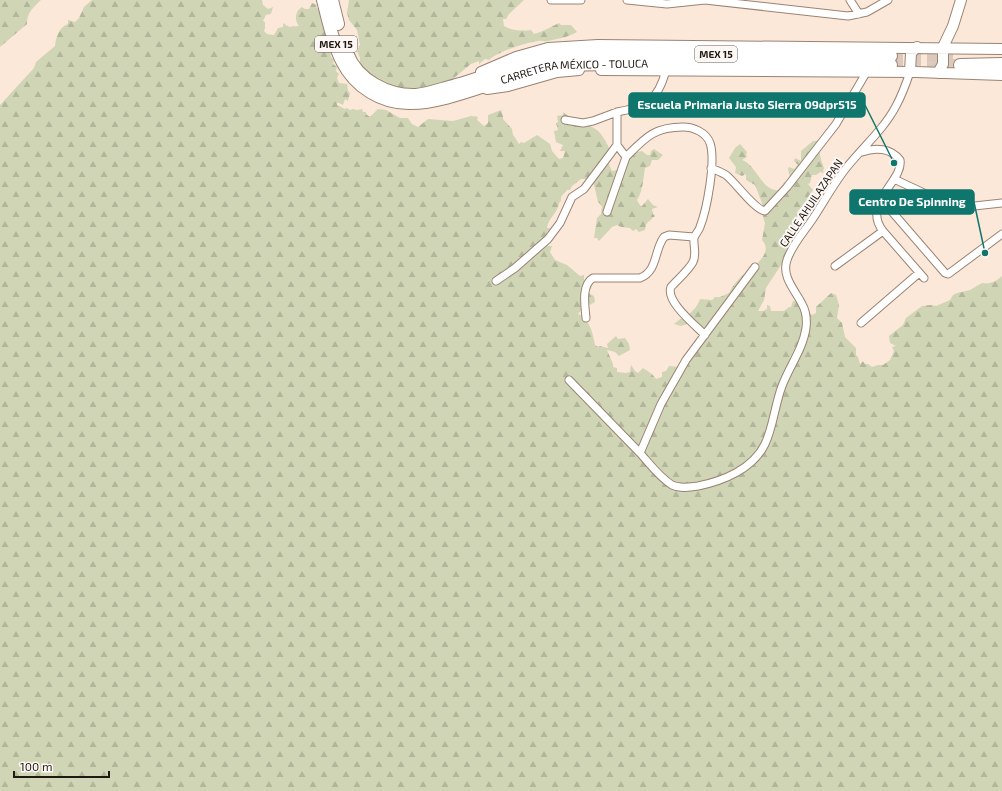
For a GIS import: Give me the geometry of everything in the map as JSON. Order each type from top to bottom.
[{"type":"main road","name":"CARRETERA MÉXICO - TOLUCA","points":[[323,0],[341,61],[352,77],[366,90],[387,100],[411,103],[422,102],[465,92],[544,67],[566,64],[891,60],[569,53],[541,57],[470,82],[451,87],[416,95],[397,93],[369,81],[354,67],[349,58],[332,0]]},
{"type":"main road","points":[[1002,57],[960,61],[1002,64]]},
{"type":"street","points":[[551,0],[582,0]]},
{"type":"street","points":[[627,0],[667,4],[705,0],[838,15],[860,14],[877,7],[888,0]]},
{"type":"street","points":[[850,0],[860,14]]},
{"type":"street","points":[[938,73],[943,64],[943,47],[954,26],[961,0]]},
{"type":"street","points":[[451,87],[516,57],[548,48],[566,46],[943,47],[1002,49]]},
{"type":"street","points":[[910,72],[911,53],[917,47]]},
{"type":"street","points":[[465,92],[508,86],[568,70],[866,73],[910,72],[1002,75]]},
{"type":"street","points":[[565,120],[583,123],[593,121],[617,112],[634,109],[649,102],[661,86],[666,70]]},
{"type":"street","name":"CALLE AHUILAZAPAN","points":[[640,453],[657,472],[672,485],[682,488],[711,483],[730,476],[746,466],[759,454],[765,444],[781,389],[804,339],[806,327],[805,311],[788,280],[785,268],[786,262],[796,243],[838,179],[895,109],[910,72]]},
{"type":"street","points":[[711,168],[725,174],[758,209],[765,211],[787,187],[836,124],[866,73]]},
{"type":"street","points":[[617,112],[617,145],[626,157]]},
{"type":"street","points":[[607,212],[626,157],[645,138],[658,130],[673,127],[690,127],[699,131],[707,138],[710,143],[712,154],[711,168],[706,204],[700,228],[694,237],[693,263],[671,287],[670,292],[671,297],[677,307],[705,335]]},
{"type":"street","points":[[496,281],[515,268],[548,239],[560,223],[572,197],[584,189],[617,145]]},
{"type":"street","points":[[860,153],[878,148],[895,155],[900,160],[901,163],[894,179],[881,199],[876,219],[878,225],[922,276],[861,324]]},
{"type":"street","points":[[894,179],[956,208],[1002,203]]},
{"type":"street","points":[[881,199],[945,273],[951,272],[1002,234]]},
{"type":"street","points":[[835,266],[883,231]]},
{"type":"street","points":[[586,318],[585,286],[588,280],[593,278],[640,278],[646,276],[650,271],[664,237],[669,235],[694,237]]},
{"type":"street","points":[[569,380],[640,453],[661,404],[686,360],[755,267]]},
{"type":"green space","points":[[0,0],[41,0],[29,13],[27,24],[0,47]]},
{"type":"green space","points":[[92,0],[262,0],[263,5],[268,9],[273,7],[271,14],[266,15],[263,21],[265,22],[264,31],[267,34],[274,35],[278,28],[283,27],[283,23],[289,27],[299,26],[296,18],[298,11],[302,7],[309,9],[312,3],[317,5],[316,7],[321,11],[331,57],[334,60],[333,64],[337,67],[336,71],[339,74],[337,78],[339,83],[347,84],[348,91],[350,93],[348,101],[345,99],[343,105],[337,103],[337,105],[345,109],[362,109],[363,112],[366,112],[366,114],[370,117],[378,109],[386,110],[400,118],[408,118],[412,124],[418,127],[428,119],[453,121],[471,116],[478,117],[477,120],[484,126],[488,123],[488,115],[501,110],[503,119],[512,129],[513,135],[519,144],[521,142],[524,143],[537,135],[550,144],[552,151],[559,159],[563,158],[565,151],[560,151],[563,145],[556,142],[554,131],[558,130],[556,123],[558,122],[557,116],[563,115],[563,112],[566,115],[594,128],[601,134],[609,148],[606,158],[612,171],[622,169],[631,153],[642,151],[647,155],[650,155],[651,151],[654,149],[663,155],[658,160],[652,160],[650,166],[645,168],[642,189],[637,200],[641,207],[648,199],[653,205],[658,207],[652,209],[655,216],[646,224],[645,230],[639,232],[636,229],[633,231],[630,228],[617,225],[612,227],[599,241],[597,238],[594,238],[597,218],[601,214],[602,206],[598,202],[594,185],[588,179],[581,179],[561,197],[557,210],[549,221],[547,228],[550,228],[546,234],[548,246],[552,246],[550,252],[555,260],[567,265],[580,276],[584,275],[585,288],[594,296],[595,302],[590,305],[589,303],[584,303],[578,314],[588,323],[595,345],[598,347],[608,348],[607,344],[616,336],[618,339],[625,338],[629,344],[630,350],[619,356],[615,352],[607,350],[613,367],[617,368],[617,372],[630,372],[631,365],[638,373],[643,368],[652,374],[656,379],[662,377],[662,372],[666,371],[669,366],[681,367],[706,337],[689,323],[681,326],[674,324],[693,311],[700,299],[712,300],[715,297],[720,297],[729,293],[738,280],[756,265],[764,255],[766,250],[762,240],[765,223],[762,203],[755,185],[746,180],[746,174],[742,176],[735,173],[736,167],[729,158],[735,148],[740,144],[747,152],[747,157],[742,160],[752,167],[764,183],[769,187],[774,190],[780,190],[784,182],[790,178],[789,167],[794,169],[798,165],[794,161],[795,158],[801,161],[801,151],[813,141],[821,139],[820,154],[824,173],[820,172],[816,175],[812,175],[810,183],[808,184],[813,190],[807,201],[797,212],[798,215],[795,219],[795,225],[788,239],[791,243],[788,248],[794,255],[792,259],[789,259],[781,265],[766,288],[764,300],[758,311],[767,309],[767,305],[770,306],[771,311],[784,311],[791,307],[793,301],[802,300],[806,309],[812,315],[816,313],[816,307],[831,293],[836,295],[839,305],[837,318],[842,323],[845,337],[856,348],[856,355],[860,364],[863,361],[865,364],[872,367],[883,365],[890,360],[894,351],[892,347],[896,346],[890,343],[889,336],[903,325],[906,318],[922,306],[936,306],[950,300],[953,295],[957,293],[970,290],[982,283],[993,282],[1002,276],[1002,791],[0,791],[0,105],[34,68],[36,62],[55,46],[58,33],[62,27],[68,24],[68,20],[75,22],[79,18],[84,7]]},
{"type":"green space","points":[[349,0],[524,0],[509,14],[506,19],[503,19],[504,26],[511,29],[531,30],[534,34],[559,23],[561,25],[571,25],[577,32],[563,38],[533,42],[505,51],[489,60],[485,59],[479,64],[479,61],[471,64],[449,82],[441,82],[434,88],[425,90],[385,87],[360,65],[360,58],[357,51],[360,45],[357,30],[349,20],[347,13]]},
{"type":"tunnel","points":[[891,56],[953,57]]},
{"type":"tunnel","points":[[891,65],[960,65]]},
{"type":"place","name":"Escuela Primaria Justo Sierra 09dpr515","points":[[894,163]]},
{"type":"place","name":"Centro De Spinning","points":[[985,253]]}]
